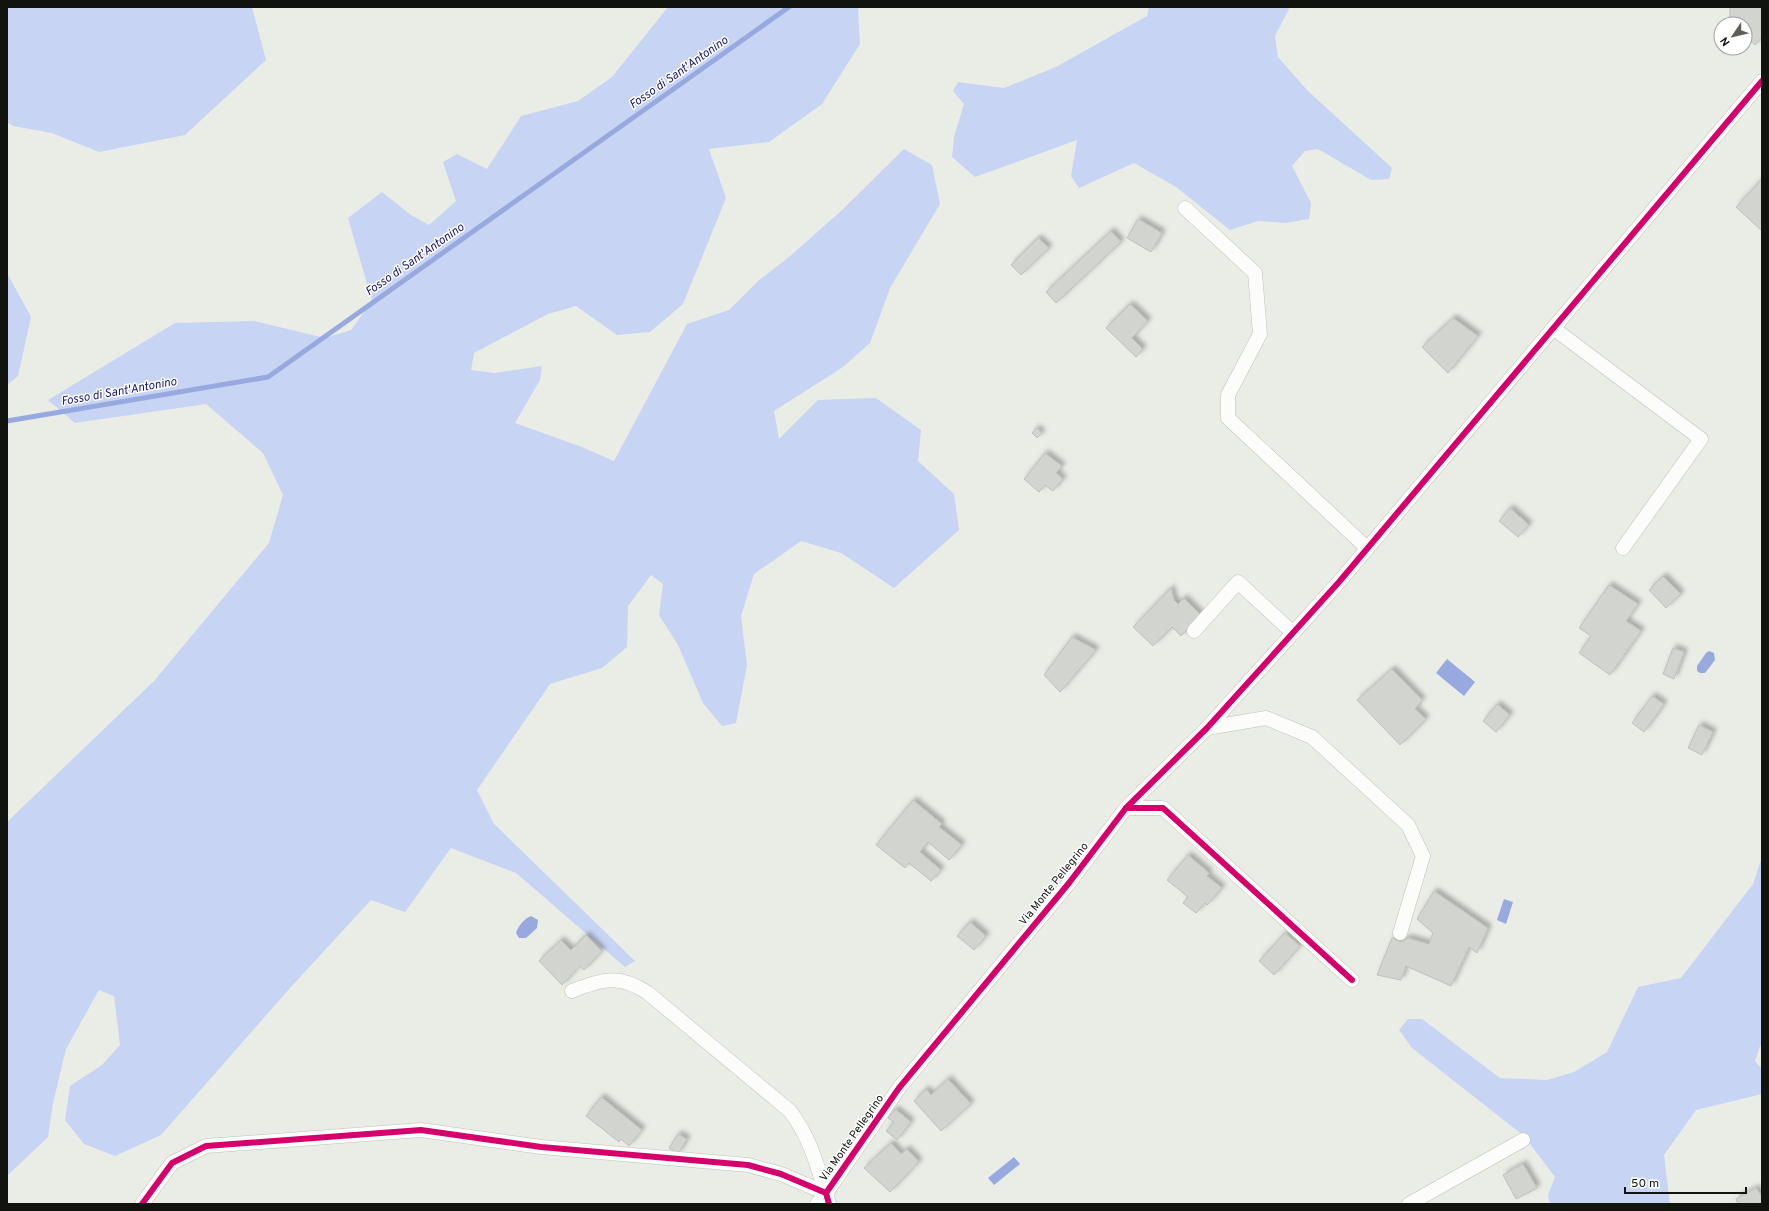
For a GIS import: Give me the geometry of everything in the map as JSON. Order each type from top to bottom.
[{"type":"street","name":"Via Monte Pellegrino","points":[[824,1200],[898,1088],[1069,883],[1126,808],[1207,728],[1293,633],[1367,548],[1762,80]]},
{"type":"street","points":[[1185,208],[1255,274],[1260,334],[1228,395],[1228,418],[1367,548]]},
{"type":"street","points":[[1553,328],[1701,439],[1622,548]]},
{"type":"street","points":[[1194,630],[1238,582],[1293,633]]},
{"type":"street","points":[[1207,728],[1266,718],[1312,737],[1408,825],[1423,856],[1400,933]]},
{"type":"street","points":[[1126,808],[1163,808],[1352,980]]},
{"type":"street","points":[[572,991],[599,981],[612,980],[633,984],[648,993],[790,1111],[802,1128],[811,1147],[824,1200]]},
{"type":"street","points":[[142,1204],[172,1163],[206,1146],[421,1130],[541,1147],[748,1165],[782,1174],[824,1200]]},
{"type":"street","points":[[1409,1204],[1523,1140]]},
{"type":"shaded area","points":[[7,7],[252,7],[266,60],[185,135],[99,152],[52,133],[13,126],[7,122]]},
{"type":"shaded area","points":[[668,7],[858,7],[860,44],[822,104],[769,142],[709,149],[726,198],[683,304],[650,332],[617,335],[576,306],[548,314],[474,353],[471,370],[495,373],[542,366],[540,380],[515,423],[582,447],[614,461],[687,324],[729,310],[758,281],[789,257],[840,212],[904,149],[932,165],[940,204],[890,288],[870,343],[843,367],[774,411],[779,439],[818,400],[876,398],[921,430],[918,461],[954,494],[959,530],[894,588],[841,553],[801,541],[754,574],[741,616],[747,665],[736,723],[722,726],[703,703],[678,645],[659,615],[663,584],[651,575],[628,606],[627,647],[602,668],[550,684],[477,790],[494,824],[635,961],[625,967],[516,873],[451,848],[405,912],[371,900],[290,988],[161,1135],[115,1156],[84,1144],[65,1120],[70,1086],[102,1065],[120,1045],[114,996],[99,990],[66,1049],[53,1103],[48,1137],[7,1176],[7,822],[154,681],[269,543],[283,495],[263,453],[206,404],[75,423],[48,400],[175,323],[254,321],[325,338],[351,330],[372,301],[348,218],[382,192],[411,215],[429,225],[456,201],[443,162],[457,154],[487,169],[521,116],[578,101],[612,77]]},
{"type":"shaded area","points":[[1149,7],[1290,7],[1275,36],[1278,57],[1307,90],[1392,168],[1389,179],[1371,180],[1318,149],[1305,151],[1292,166],[1311,203],[1309,219],[1286,223],[1258,221],[1230,230],[1176,187],[1134,163],[1079,188],[1071,176],[1077,140],[975,177],[952,157],[954,137],[964,104],[953,91],[958,82],[1004,88],[1056,67],[1147,16]]},
{"type":"shaded area","points":[[7,273],[31,317],[18,376],[7,385]]},
{"type":"shaded area","points":[[1762,857],[1762,1045],[1760,1046],[1755,1061],[1762,1069],[1762,1094],[1696,1110],[1664,1155],[1670,1204],[1550,1204],[1548,1195],[1555,1177],[1524,1136],[1412,1048],[1399,1030],[1408,1019],[1422,1019],[1500,1078],[1547,1080],[1574,1072],[1607,1052],[1638,987],[1681,978],[1753,884]]},
{"type":"water","points":[[1709,651],[1714,653],[1715,660],[1705,673],[1700,673],[1697,671],[1697,666]]},
{"type":"water","points":[[1447,659],[1475,682],[1464,696],[1436,673]]},
{"type":"water","points":[[1504,899],[1513,902],[1506,924],[1497,920]]},
{"type":"water","points":[[531,916],[538,920],[537,928],[526,938],[519,938],[516,933],[518,928],[524,920]]},
{"type":"water","points":[[1014,1157],[1020,1164],[994,1185],[988,1178]]},
{"type":"building","points":[[1730,7],[1762,7],[1762,37],[1755,45],[1753,43],[1753,16],[1730,16]]},
{"type":"building","points":[[1762,179],[1762,231],[1736,207]]},
{"type":"building","points":[[1138,219],[1162,233],[1151,252],[1127,238]]},
{"type":"building","points":[[1111,231],[1121,242],[1056,303],[1046,292]]},
{"type":"building","points":[[1038,238],[1049,248],[1021,275],[1011,265]]},
{"type":"building","points":[[1130,304],[1148,321],[1132,338],[1143,349],[1136,357],[1106,328]]},
{"type":"building","points":[[1453,318],[1478,336],[1448,373],[1422,347]]},
{"type":"building","points":[[1036,428],[1042,433],[1037,438],[1032,433]]},
{"type":"building","points":[[1045,453],[1062,466],[1056,473],[1063,479],[1053,491],[1045,485],[1039,492],[1024,479]]},
{"type":"building","points":[[1510,508],[1529,525],[1518,537],[1499,521]]},
{"type":"building","points":[[1663,576],[1681,594],[1666,608],[1649,590]]},
{"type":"building","points":[[1609,585],[1638,604],[1626,621],[1641,631],[1610,675],[1579,653],[1591,636],[1579,628]]},
{"type":"building","points":[[1171,588],[1174,600],[1178,604],[1184,598],[1201,615],[1181,636],[1172,627],[1153,646],[1133,627]]},
{"type":"building","points":[[1072,637],[1096,650],[1060,692],[1044,675]]},
{"type":"building","points":[[1673,648],[1684,652],[1674,679],[1663,674]]},
{"type":"building","points":[[1392,669],[1422,700],[1415,709],[1426,719],[1400,745],[1357,700]]},
{"type":"building","points":[[1652,696],[1664,704],[1644,732],[1632,723]]},
{"type":"building","points":[[1497,704],[1510,715],[1496,732],[1483,721]]},
{"type":"building","points":[[1699,725],[1713,732],[1702,755],[1688,748]]},
{"type":"building","points":[[913,800],[942,824],[939,827],[962,845],[949,860],[928,842],[920,852],[941,870],[931,881],[909,863],[905,868],[876,845]]},
{"type":"building","points":[[1188,855],[1209,873],[1207,876],[1222,888],[1207,905],[1205,903],[1196,913],[1183,903],[1188,897],[1167,880]]},
{"type":"building","points":[[1434,891],[1488,928],[1477,953],[1469,947],[1451,986],[1406,966],[1401,980],[1377,975],[1392,938],[1401,942],[1408,938],[1429,944],[1433,933],[1417,919]]},
{"type":"building","points":[[970,922],[986,936],[974,950],[957,936]]},
{"type":"building","points":[[1285,933],[1300,946],[1274,975],[1259,961]]},
{"type":"building","points":[[586,935],[602,951],[584,970],[580,966],[562,985],[539,961],[561,940],[571,950]]},
{"type":"building","points":[[948,1079],[971,1104],[941,1131],[914,1101],[926,1089],[931,1095]]},
{"type":"building","points":[[601,1097],[642,1130],[629,1146],[621,1139],[619,1142],[586,1116]]},
{"type":"building","points":[[895,1109],[911,1122],[897,1140],[886,1131],[894,1122],[888,1118]]},
{"type":"building","points":[[678,1134],[687,1139],[678,1154],[669,1148]]},
{"type":"building","points":[[891,1143],[901,1154],[907,1149],[919,1162],[890,1192],[864,1168]]},
{"type":"building","points":[[1523,1164],[1537,1188],[1516,1199],[1503,1175]]},
{"type":"building","points":[[1756,1188],[1762,1197],[1762,1204],[1738,1204],[1736,1199]]},
{"type":"waterway","name":"Fosso di Sant'Antonino","points":[[7,421],[268,377],[789,7]]},
{"type":"cycle path","points":[[1126,808],[1207,728],[1339,582],[1762,81]]},
{"type":"cycle path","points":[[829,1204],[826,1193],[899,1088],[1069,883],[1126,808],[1163,808],[1352,980]]},
{"type":"cycle path","points":[[142,1204],[172,1163],[206,1146],[421,1130],[541,1147],[748,1165],[781,1174],[826,1193]]}]
